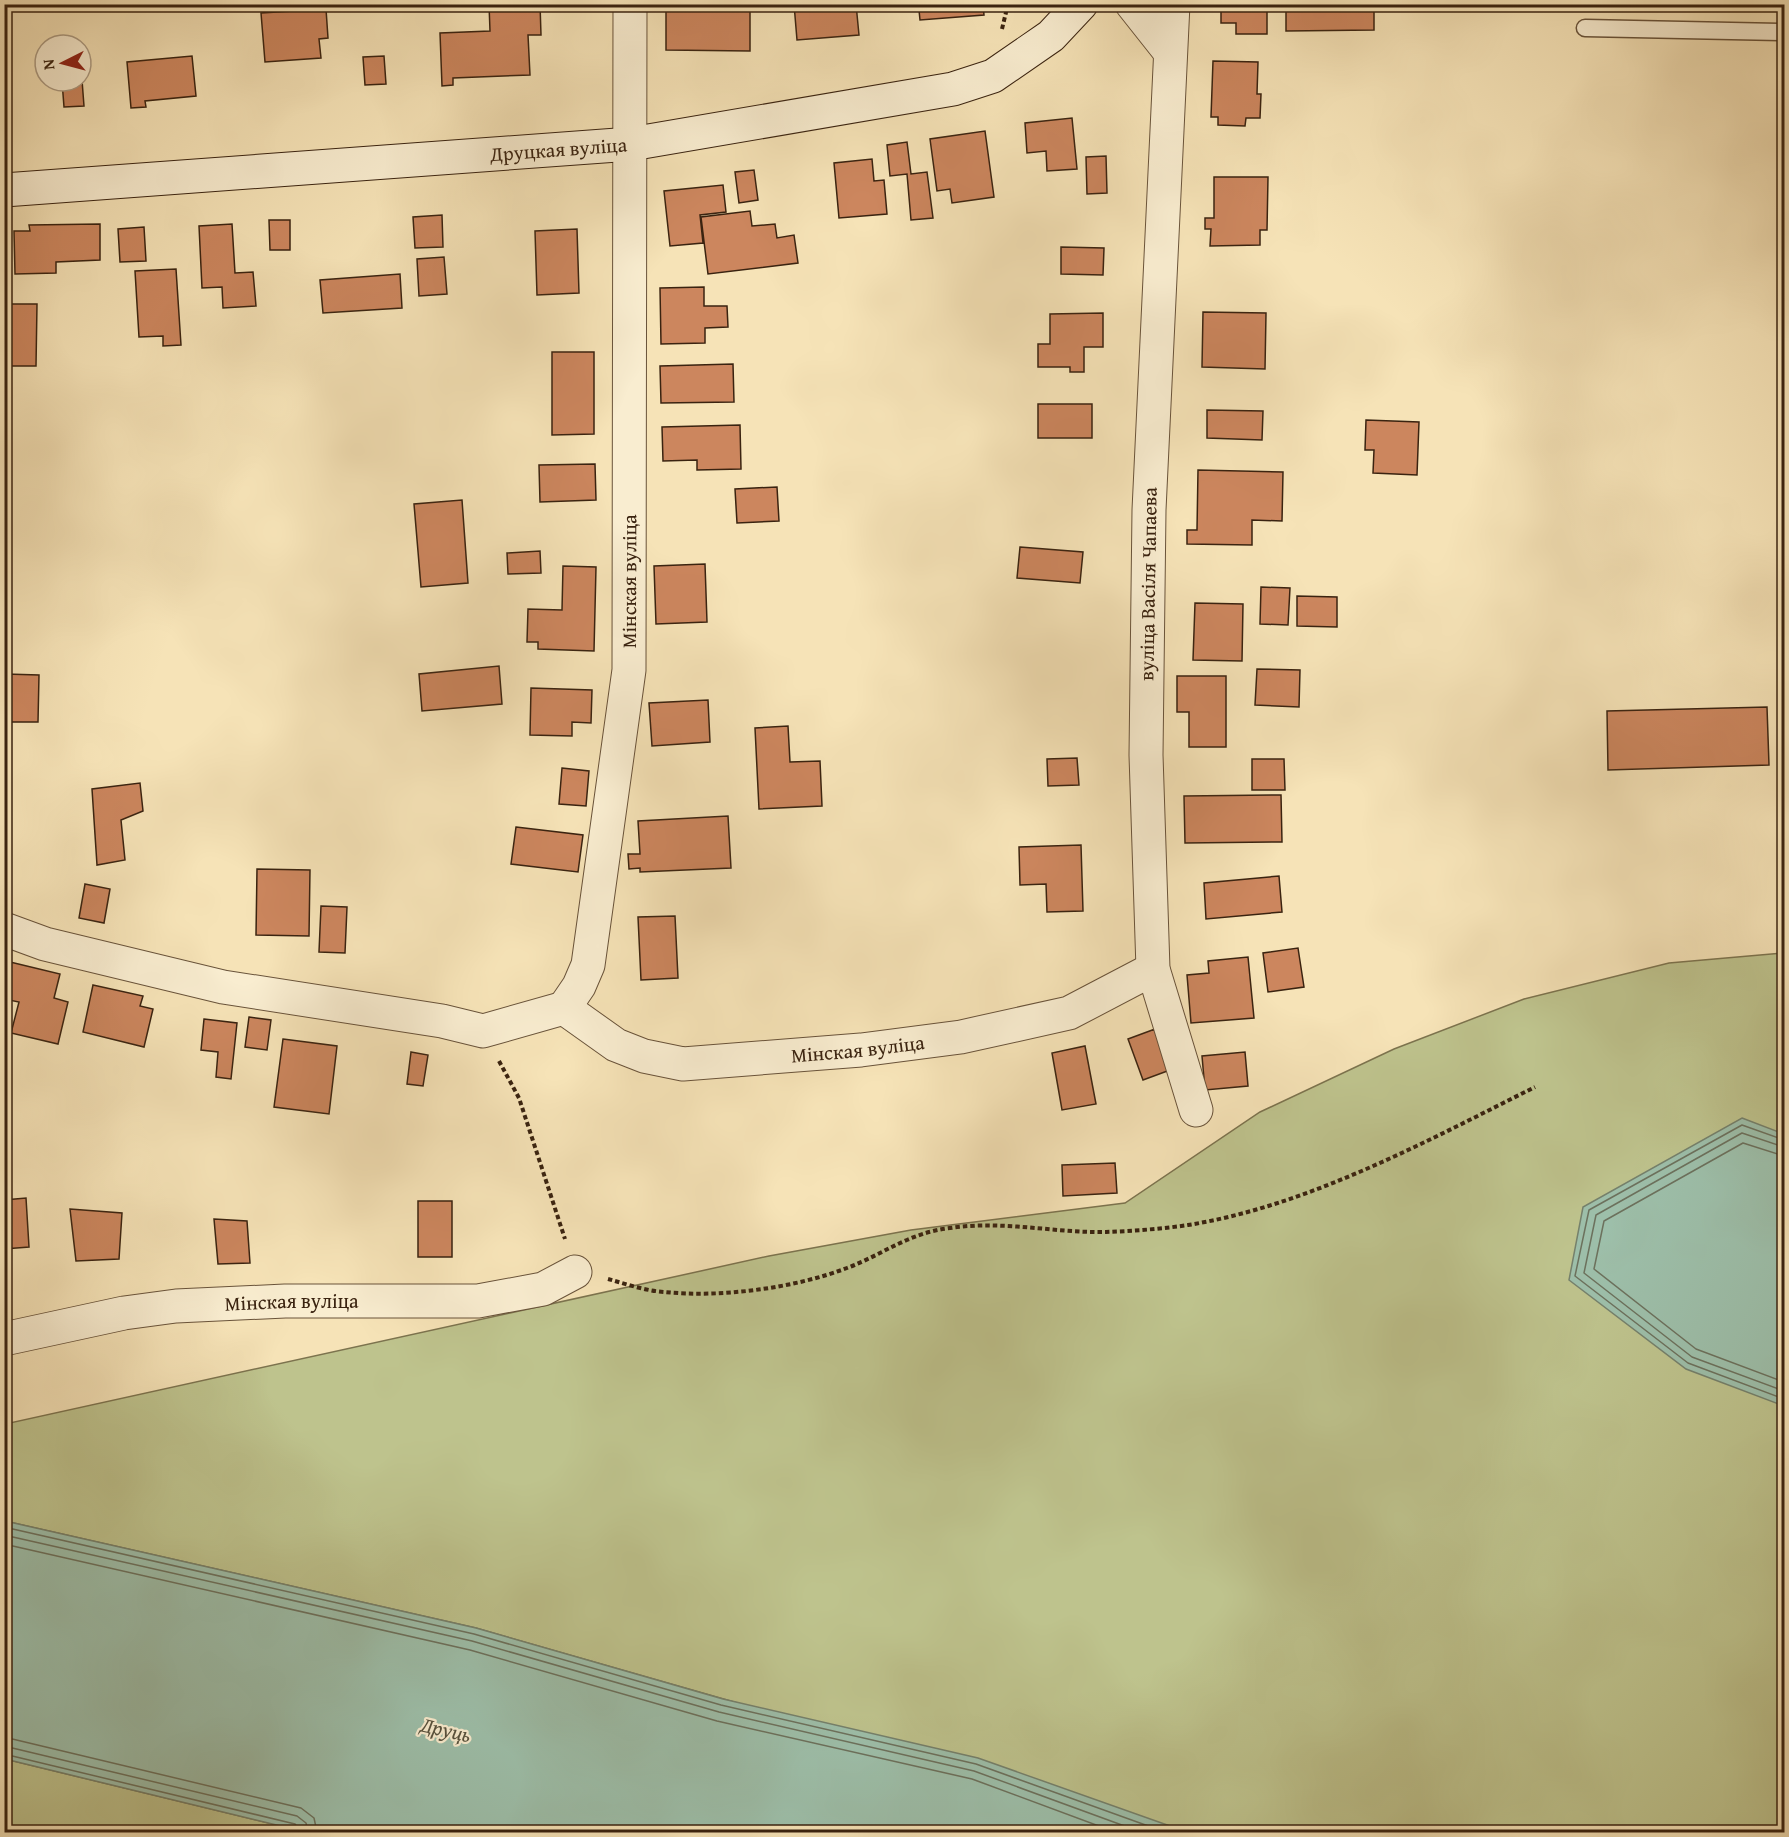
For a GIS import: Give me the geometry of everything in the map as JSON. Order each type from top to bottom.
[{"type":"street","name":"Мінская вуліца","points":[[630,4],[629,670],[588,965],[579,986],[564,1008],[616,1045],[644,1056],[683,1065],[861,1050],[961,1037],[1069,1013],[1153,969]]},
{"type":"street","name":"Друцкая вуліца","points":[[4,190],[631,144],[953,89],[993,76],[1051,36],[1081,4]]},
{"type":"street","points":[[1132,4],[1170,52]]},
{"type":"street","name":"вуліца Васіля Чапаева","points":[[1173,4],[1149,510],[1146,755],[1153,969],[1196,1110]]},
{"type":"street","points":[[4,929],[45,944],[223,987],[442,1022],[483,1031],[564,1008]]},
{"type":"street","name":"Мінская вуліца","points":[[4,1339],[124,1313],[176,1306],[285,1301],[478,1301],[543,1289],[575,1272]]},
{"type":"lane","points":[[1585,28],[1785,32]]},
{"type":"path","points":[[483,1031],[519,1098],[575,1272],[664,1293],[726,1293],[798,1282],[847,1268],[908,1238],[950,1227],[1009,1224],[1104,1232],[1187,1225],[1250,1211],[1382,1163],[1535,1087]]},
{"type":"green space","points":[[1784,953],[1784,1832],[1187,1832],[476,1628],[5,1521],[5,1424],[769,1256],[911,1230],[1125,1203],[1260,1112],[1394,1049],[1524,999],[1669,963]]},
{"type":"green space","points":[[5,1759],[305,1832],[5,1832]]},
{"type":"water","points":[[1742,1118],[1784,1134],[1784,1406],[1686,1369],[1569,1280],[1583,1207]]},
{"type":"water","name":"Друць","points":[[5,1521],[476,1628],[723,1699],[978,1758],[1187,1832],[305,1832],[5,1759]]},
{"type":"building","points":[[489,4],[540,4],[541,35],[528,35],[530,75],[453,78],[453,85],[442,86],[440,33],[490,31]]},
{"type":"building","points":[[666,4],[750,4],[750,51],[666,50]]},
{"type":"building","points":[[794,4],[856,4],[859,35],[797,40]]},
{"type":"building","points":[[912,4],[983,4],[984,15],[920,20],[919,10],[913,11]]},
{"type":"building","points":[[1221,4],[1267,4],[1267,34],[1236,34],[1236,23],[1221,23]]},
{"type":"building","points":[[1286,4],[1374,4],[1374,30],[1286,31]]},
{"type":"building","points":[[326,9],[328,38],[319,39],[321,58],[265,62],[261,13]]},
{"type":"building","points":[[192,56],[196,96],[145,101],[146,107],[131,108],[127,62]]},
{"type":"building","points":[[384,56],[386,84],[365,85],[363,57]]},
{"type":"building","points":[[1213,61],[1258,62],[1257,94],[1261,94],[1260,118],[1246,118],[1245,126],[1218,125],[1218,117],[1211,117]]},
{"type":"building","points":[[63,93],[83,93],[84,106],[64,107]]},
{"type":"building","points":[[1072,118],[1077,169],[1047,171],[1046,151],[1027,153],[1025,123]]},
{"type":"building","points":[[985,131],[994,197],[952,203],[950,189],[937,191],[930,139]]},
{"type":"building","points":[[907,142],[911,174],[927,172],[933,218],[911,220],[907,174],[890,176],[887,145]]},
{"type":"building","points":[[1106,156],[1107,193],[1087,194],[1086,157]]},
{"type":"building","points":[[872,159],[874,181],[884,180],[887,214],[839,218],[834,163]]},
{"type":"building","points":[[754,170],[758,200],[739,203],[735,172]]},
{"type":"building","points":[[1214,177],[1268,177],[1267,230],[1260,230],[1260,245],[1210,246],[1211,229],[1205,229],[1205,218],[1214,218]]},
{"type":"building","points":[[723,185],[726,212],[700,215],[703,243],[670,246],[664,191]]},
{"type":"building","points":[[750,211],[752,226],[775,224],[777,238],[794,235],[798,263],[708,274],[701,217]]},
{"type":"building","points":[[442,215],[443,247],[415,248],[413,217]]},
{"type":"building","points":[[269,220],[290,220],[290,250],[270,250]]},
{"type":"building","points":[[100,224],[100,260],[56,262],[56,273],[15,274],[14,231],[30,231],[29,225]]},
{"type":"building","points":[[232,224],[235,273],[253,272],[256,306],[223,308],[222,287],[202,288],[199,226]]},
{"type":"building","points":[[144,227],[146,261],[120,262],[118,229]]},
{"type":"building","points":[[577,229],[579,293],[537,295],[535,231]]},
{"type":"building","points":[[1061,247],[1104,248],[1103,275],[1061,274]]},
{"type":"building","points":[[444,257],[447,294],[419,296],[417,259]]},
{"type":"building","points":[[176,269],[181,345],[163,346],[163,336],[139,337],[135,271]]},
{"type":"building","points":[[400,274],[402,308],[323,313],[320,280]]},
{"type":"building","points":[[704,287],[704,306],[727,306],[728,327],[705,328],[705,343],[661,344],[660,288]]},
{"type":"building","points":[[4,304],[37,304],[36,366],[4,366]]},
{"type":"building","points":[[1203,312],[1266,313],[1265,369],[1202,367]]},
{"type":"building","points":[[1103,313],[1103,347],[1084,347],[1084,372],[1070,372],[1070,367],[1038,367],[1038,344],[1050,344],[1050,314]]},
{"type":"building","points":[[552,352],[594,352],[594,434],[552,435]]},
{"type":"building","points":[[733,364],[734,402],[661,403],[660,366]]},
{"type":"building","points":[[1038,404],[1092,404],[1092,438],[1038,438]]},
{"type":"building","points":[[1207,410],[1263,411],[1262,440],[1207,438]]},
{"type":"building","points":[[1366,420],[1419,422],[1417,475],[1373,473],[1374,450],[1365,450]]},
{"type":"building","points":[[740,425],[741,469],[697,470],[697,460],[663,461],[662,427]]},
{"type":"building","points":[[595,464],[596,500],[540,502],[539,465]]},
{"type":"building","points":[[1198,470],[1283,472],[1282,521],[1252,520],[1252,545],[1187,544],[1187,530],[1197,530]]},
{"type":"building","points":[[777,487],[779,521],[737,523],[735,489]]},
{"type":"building","points":[[462,500],[468,583],[421,587],[414,504]]},
{"type":"building","points":[[1020,547],[1083,552],[1080,583],[1017,578]]},
{"type":"building","points":[[540,551],[541,573],[508,574],[507,553]]},
{"type":"building","points":[[705,564],[707,622],[656,624],[654,566]]},
{"type":"building","points":[[563,566],[596,567],[594,651],[538,649],[538,642],[527,642],[528,609],[562,610]]},
{"type":"building","points":[[1261,587],[1290,588],[1288,625],[1260,624]]},
{"type":"building","points":[[1297,596],[1337,597],[1337,627],[1297,626]]},
{"type":"building","points":[[1195,603],[1243,604],[1242,661],[1193,660]]},
{"type":"building","points":[[499,666],[502,704],[422,711],[419,674]]},
{"type":"building","points":[[1257,669],[1300,670],[1299,707],[1255,705]]},
{"type":"building","points":[[5,674],[39,675],[38,722],[5,722]]},
{"type":"building","points":[[1177,676],[1226,676],[1226,747],[1189,747],[1189,712],[1177,712]]},
{"type":"building","points":[[531,688],[592,690],[591,723],[572,722],[572,736],[530,735]]},
{"type":"building","points":[[708,700],[710,742],[652,746],[649,703]]},
{"type":"building","points":[[1767,707],[1769,765],[1608,770],[1607,711]]},
{"type":"building","points":[[788,726],[790,762],[820,761],[822,806],[759,809],[755,728]]},
{"type":"building","points":[[1077,758],[1079,785],[1048,786],[1047,759]]},
{"type":"building","points":[[1252,759],[1284,759],[1285,790],[1252,790]]},
{"type":"building","points":[[562,768],[589,771],[586,806],[559,804]]},
{"type":"building","points":[[140,783],[143,811],[121,820],[125,860],[97,865],[92,789]]},
{"type":"building","points":[[1281,795],[1282,842],[1185,843],[1184,796]]},
{"type":"building","points":[[728,816],[731,868],[640,872],[640,868],[629,869],[628,854],[640,854],[638,821]]},
{"type":"building","points":[[516,827],[583,835],[578,872],[511,864]]},
{"type":"building","points":[[1081,845],[1083,911],[1047,912],[1046,884],[1020,885],[1019,847]]},
{"type":"building","points":[[257,869],[310,870],[309,936],[256,935]]},
{"type":"building","points":[[1279,876],[1282,912],[1206,919],[1204,883]]},
{"type":"building","points":[[85,884],[110,889],[104,923],[79,918]]},
{"type":"building","points":[[321,906],[347,907],[345,953],[319,952]]},
{"type":"building","points":[[675,916],[678,978],[641,980],[638,917]]},
{"type":"building","points":[[1298,948],[1304,987],[1268,992],[1263,953]]},
{"type":"building","points":[[1248,957],[1254,1018],[1191,1023],[1187,975],[1209,973],[1208,961]]},
{"type":"building","points":[[6,961],[60,974],[54,998],[68,1002],[58,1044],[11,1033],[19,1002],[4,999]]},
{"type":"building","points":[[93,985],[143,996],[140,1006],[153,1009],[144,1047],[83,1032]]},
{"type":"building","points":[[249,1017],[271,1020],[267,1050],[245,1047]]},
{"type":"building","points":[[204,1019],[237,1023],[231,1079],[216,1077],[218,1052],[201,1050]]},
{"type":"building","points":[[1155,1029],[1170,1070],[1143,1080],[1128,1039]]},
{"type":"building","points":[[283,1039],[337,1046],[329,1114],[274,1107]]},
{"type":"building","points":[[1085,1046],[1096,1104],[1062,1110],[1052,1053]]},
{"type":"building","points":[[411,1052],[428,1055],[423,1086],[407,1084]]},
{"type":"building","points":[[1245,1052],[1248,1086],[1205,1090],[1202,1056]]},
{"type":"building","points":[[1115,1163],[1117,1193],[1063,1196],[1062,1165]]},
{"type":"building","points":[[26,1198],[29,1247],[4,1249],[4,1200]]},
{"type":"building","points":[[418,1201],[452,1201],[452,1257],[418,1257]]},
{"type":"building","points":[[70,1209],[122,1213],[119,1259],[76,1261]]},
{"type":"building","points":[[214,1219],[247,1221],[250,1263],[218,1264]]}]
